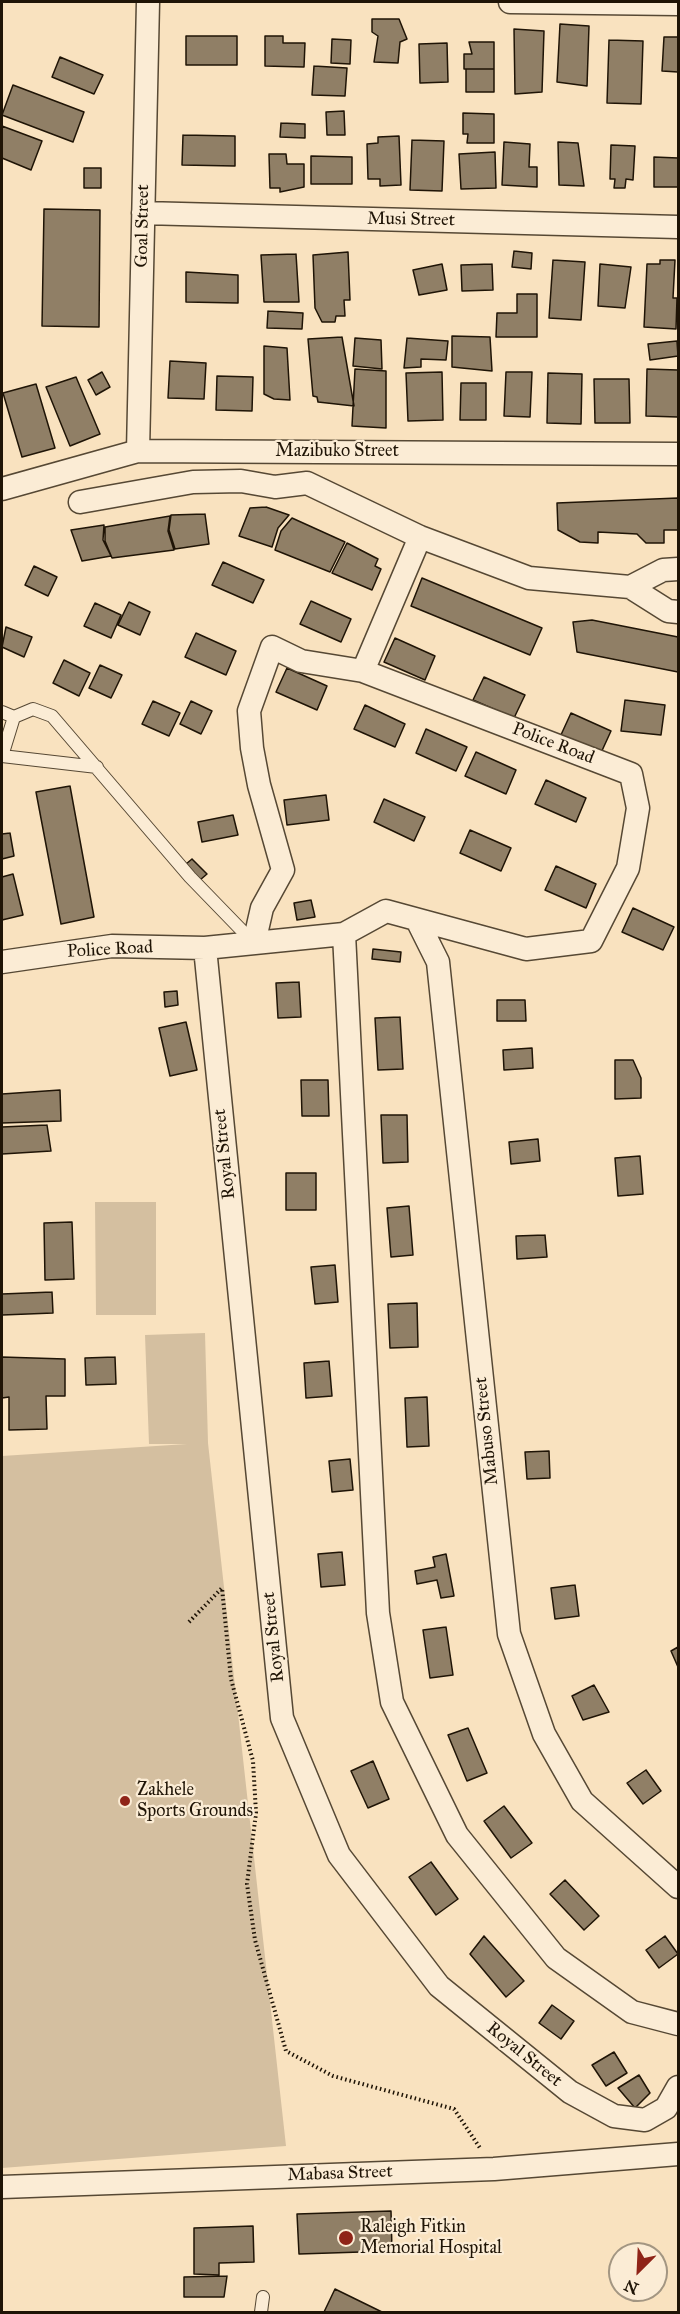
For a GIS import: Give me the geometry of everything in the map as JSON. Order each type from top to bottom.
[{"type":"street","name":"Goal Street","points":[[138,451],[148,2]]},
{"type":"street","points":[[510,2],[678,4]]},
{"type":"street","name":"Musi Street","points":[[143,213],[678,227]]},
{"type":"street","name":"Mazibuko Street","points":[[2,489],[138,451],[678,454]]},
{"type":"street","points":[[80,502],[193,482],[241,481],[275,487],[308,483],[420,537],[529,578],[630,588],[668,611],[678,612]]},
{"type":"street","points":[[363,671],[420,537]]},
{"type":"street","points":[[630,588],[663,570],[678,569]]},
{"type":"street","name":"Police Road","points":[[2,962],[112,946],[205,948],[344,934],[386,912],[526,949],[591,941],[628,868],[638,808],[631,774],[363,671],[301,661],[272,647],[249,711],[252,748],[259,785],[283,870],[262,908],[254,943]]},
{"type":"street","name":"Mabuso Street","points":[[418,922],[438,962],[509,1634],[544,1734],[582,1801],[678,1887]]},
{"type":"street","points":[[344,934],[376,1580],[378,1612],[392,1702],[457,1835],[556,1958],[633,2012],[678,2024]]},
{"type":"street","name":"Royal Street","points":[[205,948],[282,1718],[339,1855],[439,1986],[570,2092],[614,2116],[645,2120],[666,2108],[678,2087]]},
{"type":"street","name":"Mabasa Street","points":[[2,2187],[494,2169],[678,2154]]},
{"type":"lane","points":[[2,712],[14,717],[33,709],[52,716],[190,877],[254,943]]},
{"type":"lane","points":[[14,717],[2,756],[97,767]]},
{"type":"lane","points":[[261,2313],[263,2297]]},
{"type":"path","points":[[189,1623],[222,1588],[231,1679],[253,1761],[256,1813],[247,1884],[255,1940],[286,2051],[333,2076],[454,2109],[494,2169]]},
{"type":"shaded area","points":[[95,1202],[156,1202],[156,1315],[96,1315]]},
{"type":"shaded area","name":"Zakhele Sports Grounds","points":[[205,1333],[208,1443],[286,2146],[2,2168],[2,1456],[187,1444],[149,1444],[145,1335]]},
{"type":"building","points":[[372,19],[399,19],[407,39],[400,42],[398,63],[374,62],[378,36],[372,32]]},
{"type":"building","points":[[560,24],[589,26],[587,86],[557,82]]},
{"type":"building","points":[[514,29],[544,31],[542,92],[515,94]]},
{"type":"building","points":[[186,36],[237,36],[237,65],[186,65]]},
{"type":"building","points":[[265,36],[283,36],[283,43],[305,43],[304,67],[265,66]]},
{"type":"building","points":[[664,37],[678,37],[678,72],[662,71]]},
{"type":"building","points":[[332,39],[351,40],[350,64],[331,63]]},
{"type":"building","points":[[609,40],[643,41],[641,104],[607,103]]},
{"type":"building","points":[[469,42],[494,42],[494,69],[464,69],[464,54],[472,54]]},
{"type":"building","points":[[447,43],[448,82],[420,83],[419,44]]},
{"type":"building","points":[[60,57],[103,75],[94,94],[52,77]]},
{"type":"building","points":[[314,66],[347,68],[345,96],[312,95]]},
{"type":"building","points":[[466,69],[494,69],[494,92],[466,92]]},
{"type":"building","points":[[13,85],[84,112],[73,142],[2,115]]},
{"type":"building","points":[[344,111],[345,135],[327,135],[326,112]]},
{"type":"building","points":[[463,113],[494,114],[494,143],[467,143],[468,134],[463,134]]},
{"type":"building","points":[[281,123],[305,124],[305,138],[280,137]]},
{"type":"building","points":[[2,126],[42,141],[31,170],[2,158]]},
{"type":"building","points":[[183,135],[235,136],[235,166],[182,165]]},
{"type":"building","points":[[399,136],[401,185],[380,186],[380,179],[368,179],[367,144],[378,143],[378,137]]},
{"type":"building","points":[[412,140],[444,141],[442,191],[410,190]]},
{"type":"building","points":[[504,142],[530,144],[529,167],[537,167],[537,187],[502,185]]},
{"type":"building","points":[[558,142],[578,143],[584,186],[559,185]]},
{"type":"building","points":[[611,145],[635,146],[633,180],[626,179],[625,188],[614,188],[615,179],[610,179]]},
{"type":"building","points":[[495,152],[496,188],[461,189],[459,154]]},
{"type":"building","points":[[269,154],[286,154],[287,164],[304,164],[304,187],[280,192],[280,188],[270,188]]},
{"type":"building","points":[[311,156],[352,157],[352,184],[311,184]]},
{"type":"building","points":[[654,157],[678,158],[678,187],[654,187]]},
{"type":"building","points":[[84,168],[101,168],[101,188],[84,188]]},
{"type":"building","points":[[44,209],[100,210],[99,327],[42,326]]},
{"type":"building","points":[[514,251],[532,253],[531,269],[512,267]]},
{"type":"building","points":[[348,252],[350,300],[344,300],[345,316],[336,316],[335,322],[322,322],[315,308],[313,255]]},
{"type":"building","points":[[296,254],[299,302],[264,302],[261,255]]},
{"type":"building","points":[[553,260],[585,262],[581,320],[549,318]]},
{"type":"building","points":[[660,260],[675,260],[673,298],[677,298],[676,329],[644,327],[647,264],[660,264]]},
{"type":"building","points":[[442,264],[447,290],[419,295],[413,270]]},
{"type":"building","points":[[492,264],[493,290],[462,291],[461,265]]},
{"type":"building","points":[[600,264],[631,267],[625,308],[598,306]]},
{"type":"building","points":[[186,272],[238,275],[238,303],[186,302]]},
{"type":"building","points":[[517,294],[537,294],[537,337],[496,337],[497,313],[517,313]]},
{"type":"building","points":[[268,311],[303,313],[302,329],[267,328]]},
{"type":"building","points":[[452,336],[490,337],[492,371],[452,367]]},
{"type":"building","points":[[342,337],[354,406],[318,402],[317,397],[313,396],[308,339]]},
{"type":"building","points":[[355,338],[381,340],[382,369],[353,366]]},
{"type":"building","points":[[407,338],[448,341],[446,360],[421,359],[421,367],[404,368]]},
{"type":"building","points":[[677,341],[678,356],[650,360],[648,344]]},
{"type":"building","points":[[264,346],[287,348],[290,400],[274,399],[264,394]]},
{"type":"building","points":[[170,361],[206,363],[204,399],[168,398]]},
{"type":"building","points":[[355,369],[386,371],[386,428],[352,426]]},
{"type":"building","points":[[647,369],[678,370],[678,417],[646,416]]},
{"type":"building","points":[[102,372],[110,387],[96,395],[88,380]]},
{"type":"building","points":[[442,372],[443,420],[408,421],[406,373]]},
{"type":"building","points":[[506,372],[532,372],[530,417],[504,416]]},
{"type":"building","points":[[548,373],[582,374],[581,424],[547,423]]},
{"type":"building","points":[[217,376],[253,377],[252,411],[216,410]]},
{"type":"building","points":[[76,377],[100,434],[70,446],[46,387]]},
{"type":"building","points":[[594,379],[629,379],[630,423],[595,423]]},
{"type":"building","points":[[461,383],[486,383],[486,420],[460,420]]},
{"type":"building","points":[[36,384],[55,448],[22,457],[3,393]]},
{"type":"building","points":[[678,498],[678,530],[664,530],[664,543],[646,543],[637,534],[598,532],[598,543],[580,542],[558,530],[557,503]]},
{"type":"building","points":[[266,507],[289,515],[278,528],[272,547],[239,536],[250,508]]},
{"type":"building","points":[[205,514],[209,544],[175,549],[169,530],[171,515]]},
{"type":"building","points":[[170,516],[168,531],[174,550],[112,558],[105,541],[105,527]]},
{"type":"building","points":[[292,518],[345,542],[330,572],[275,550],[281,531]]},
{"type":"building","points":[[104,525],[103,540],[111,556],[82,561],[71,530]]},
{"type":"building","points":[[347,543],[378,559],[375,566],[381,569],[372,590],[332,573]]},
{"type":"building","points":[[223,562],[264,580],[253,603],[212,585]]},
{"type":"building","points":[[34,566],[57,577],[48,596],[25,585]]},
{"type":"building","points":[[422,578],[542,628],[530,655],[411,606]]},
{"type":"building","points":[[311,601],[351,619],[341,642],[300,624]]},
{"type":"building","points":[[129,602],[150,612],[140,635],[118,625]]},
{"type":"building","points":[[95,603],[121,615],[111,638],[84,626]]},
{"type":"building","points":[[592,620],[678,637],[678,672],[577,652],[573,622]]},
{"type":"building","points":[[6,627],[32,637],[24,657],[2,647]]},
{"type":"building","points":[[196,633],[236,651],[226,675],[185,657]]},
{"type":"building","points":[[395,638],[435,656],[425,680],[384,662]]},
{"type":"building","points":[[64,660],[90,673],[79,696],[53,683]]},
{"type":"building","points":[[100,665],[122,675],[111,698],[89,688]]},
{"type":"building","points":[[287,668],[327,686],[317,710],[276,692]]},
{"type":"building","points":[[484,677],[525,695],[514,718],[473,700]]},
{"type":"building","points":[[625,700],[665,705],[661,735],[621,731]]},
{"type":"building","points":[[153,701],[180,713],[169,736],[142,724]]},
{"type":"building","points":[[191,701],[212,711],[201,734],[180,724]]},
{"type":"building","points":[[365,705],[405,724],[395,747],[354,729]]},
{"type":"building","points":[[571,713],[611,731],[600,755],[560,737]]},
{"type":"building","points":[[426,729],[467,747],[456,771],[416,753]]},
{"type":"building","points":[[476,752],[516,770],[506,794],[465,776]]},
{"type":"building","points":[[546,780],[586,798],[576,822],[535,804]]},
{"type":"building","points":[[70,786],[94,917],[61,924],[36,792]]},
{"type":"building","points":[[326,795],[329,820],[287,825],[284,800]]},
{"type":"building","points":[[384,799],[425,817],[414,841],[374,822]]},
{"type":"building","points":[[233,815],[238,835],[202,842],[198,822]]},
{"type":"building","points":[[470,830],[511,848],[501,871],[460,853]]},
{"type":"building","points":[[10,833],[14,856],[2,859],[2,834]]},
{"type":"building","points":[[192,859],[207,874],[200,880],[186,864]]},
{"type":"building","points":[[556,866],[596,884],[586,908],[545,890]]},
{"type":"building","points":[[13,874],[23,915],[2,920],[2,877]]},
{"type":"building","points":[[311,900],[315,917],[297,920],[294,903]]},
{"type":"building","points":[[633,908],[674,927],[663,950],[622,932]]},
{"type":"building","points":[[373,949],[401,952],[400,962],[372,959]]},
{"type":"building","points":[[299,982],[301,1017],[278,1018],[276,983]]},
{"type":"building","points":[[177,991],[178,1005],[165,1007],[164,992]]},
{"type":"building","points":[[497,1000],[525,1000],[526,1021],[497,1021]]},
{"type":"building","points":[[400,1017],[403,1069],[378,1070],[375,1018]]},
{"type":"building","points":[[186,1022],[197,1070],[170,1076],[159,1028]]},
{"type":"building","points":[[532,1048],[533,1068],[504,1070],[503,1050]]},
{"type":"building","points":[[615,1060],[633,1060],[641,1078],[641,1098],[615,1099]]},
{"type":"building","points":[[301,1080],[328,1080],[329,1116],[302,1116]]},
{"type":"building","points":[[60,1090],[61,1121],[2,1123],[2,1094]]},
{"type":"building","points":[[381,1115],[407,1115],[408,1162],[383,1163]]},
{"type":"building","points":[[47,1125],[51,1151],[2,1154],[2,1127]]},
{"type":"building","points":[[538,1139],[540,1161],[511,1164],[509,1142]]},
{"type":"building","points":[[640,1156],[643,1194],[618,1196],[615,1158]]},
{"type":"building","points":[[286,1173],[316,1173],[316,1210],[286,1210]]},
{"type":"building","points":[[409,1206],[413,1255],[391,1257],[387,1208]]},
{"type":"building","points":[[72,1222],[74,1279],[45,1280],[44,1223]]},
{"type":"building","points":[[545,1235],[547,1257],[517,1259],[516,1236]]},
{"type":"building","points":[[335,1265],[338,1302],[315,1304],[311,1267]]},
{"type":"building","points":[[52,1292],[53,1313],[2,1315],[2,1294]]},
{"type":"building","points":[[417,1303],[418,1347],[390,1348],[388,1304]]},
{"type":"building","points":[[2,1357],[65,1359],[65,1396],[46,1396],[47,1429],[9,1430],[9,1397],[2,1398]]},
{"type":"building","points":[[115,1357],[116,1384],[86,1385],[85,1358]]},
{"type":"building","points":[[329,1361],[332,1396],[306,1398],[304,1363]]},
{"type":"building","points":[[427,1397],[429,1446],[407,1447],[405,1398]]},
{"type":"building","points":[[549,1451],[550,1478],[527,1479],[525,1452]]},
{"type":"building","points":[[350,1459],[353,1490],[332,1492],[329,1461]]},
{"type":"building","points":[[342,1552],[345,1585],[321,1587],[318,1554]]},
{"type":"building","points":[[446,1554],[454,1596],[441,1598],[437,1580],[417,1584],[415,1571],[435,1567],[433,1557]]},
{"type":"building","points":[[575,1585],[579,1616],[555,1619],[551,1588]]},
{"type":"building","points":[[446,1627],[453,1675],[430,1678],[423,1630]]},
{"type":"building","points":[[678,1647],[678,1667],[671,1651]]},
{"type":"building","points":[[594,1685],[609,1712],[583,1720],[572,1696]]},
{"type":"building","points":[[468,1728],[487,1773],[467,1781],[448,1735]]},
{"type":"building","points":[[373,1761],[389,1799],[368,1808],[351,1771]]},
{"type":"building","points":[[646,1770],[661,1791],[643,1804],[627,1783]]},
{"type":"building","points":[[504,1806],[532,1843],[511,1858],[484,1821]]},
{"type":"building","points":[[431,1862],[458,1899],[436,1915],[409,1877]]},
{"type":"building","points":[[565,1880],[599,1916],[584,1930],[550,1894]]},
{"type":"building","points":[[484,1936],[524,1981],[506,1997],[470,1954]]},
{"type":"building","points":[[665,1936],[678,1954],[659,1968],[646,1950]]},
{"type":"building","points":[[552,2005],[574,2021],[561,2039],[539,2023]]},
{"type":"building","points":[[614,2052],[627,2073],[606,2086],[592,2065]]},
{"type":"building","points":[[639,2075],[650,2093],[635,2108],[618,2088]]},
{"type":"building","points":[[391,2211],[392,2251],[299,2254],[297,2214]]},
{"type":"building","points":[[253,2226],[254,2262],[219,2263],[219,2275],[194,2274],[194,2228]]},
{"type":"building","points":[[227,2276],[224,2297],[184,2297],[184,2277]]},
{"type":"building","points":[[335,2289],[382,2312],[324,2312]]},
{"type":"place","name":"Zakhele Sports Grounds","points":[[125,1801]]},
{"type":"place","name":"Raleigh Fitkin Memorial Hospital","points":[[346,2238]]}]
